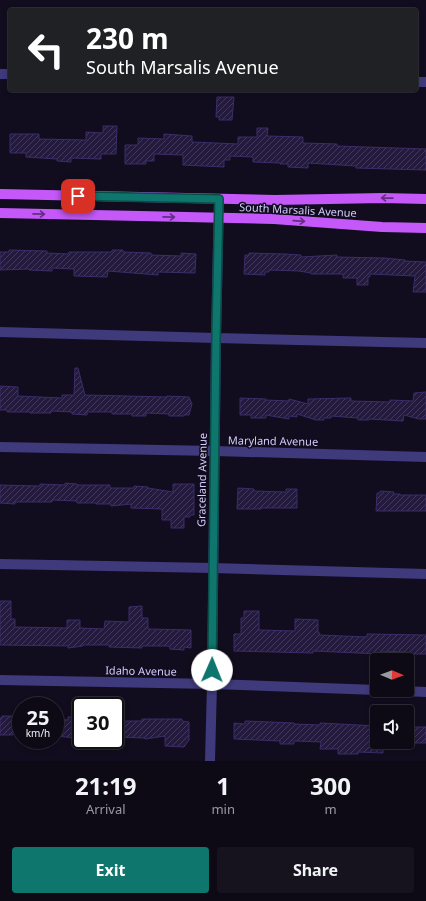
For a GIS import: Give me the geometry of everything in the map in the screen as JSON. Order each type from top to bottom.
[{"type":"main road","name":"South Marsalis Avenue","points":[[0,194],[275,200],[383,198],[426,199]]},
{"type":"main road","name":"South Marsalis Avenue","points":[[0,213],[274,219],[382,227],[426,228]]},
{"type":"street","name":"Graceland Avenue","points":[[210,761],[219,199]]},
{"type":"street","points":[[0,332],[426,343]]},
{"type":"street","name":"Maryland Avenue","points":[[0,447],[426,457]]},
{"type":"street","points":[[0,564],[426,574]]},
{"type":"street","name":"Idaho Avenue","points":[[0,680],[212,684],[370,690]]},
{"type":"street","name":"Idaho Avenue","points":[[414,692],[426,692]]},
{"type":"building","points":[[217,97],[234,97],[232,120],[219,120],[219,117],[216,117]]},
{"type":"building","points":[[103,126],[117,126],[116,154],[101,154],[101,159],[71,158],[71,162],[57,161],[57,159],[26,157],[26,153],[10,153],[10,134],[39,134],[39,139],[86,140],[86,132],[103,133]]},
{"type":"building","points":[[257,128],[268,128],[267,136],[303,137],[303,143],[337,144],[337,146],[426,149],[426,170],[356,168],[356,166],[308,163],[308,168],[288,167],[288,164],[253,162],[253,157],[230,156],[230,160],[224,160],[224,167],[183,165],[183,155],[154,154],[154,161],[146,161],[146,164],[125,164],[125,145],[138,145],[138,138],[164,139],[164,134],[192,136],[192,142],[238,144],[238,137],[257,137]]},
{"type":"building","points":[[9,250],[47,251],[47,253],[68,254],[69,252],[112,252],[112,250],[123,250],[123,252],[151,253],[151,255],[181,256],[181,253],[196,254],[195,273],[158,272],[158,275],[108,271],[107,277],[74,276],[74,269],[52,268],[52,271],[29,269],[0,270],[0,252],[9,252]]},
{"type":"building","points":[[249,253],[301,255],[301,257],[337,255],[337,257],[384,258],[426,262],[426,292],[413,292],[415,276],[370,274],[370,277],[368,277],[368,285],[357,285],[357,278],[343,278],[343,274],[311,274],[299,271],[269,270],[269,272],[265,272],[265,275],[244,274],[245,255],[249,255]]},
{"type":"building","points":[[75,368],[78,368],[85,395],[189,397],[192,404],[189,415],[169,416],[169,414],[146,413],[146,416],[132,416],[132,414],[112,414],[112,412],[87,412],[87,415],[72,414],[72,412],[51,411],[51,413],[30,413],[7,412],[7,410],[0,410],[0,386],[18,387],[18,396],[62,398],[62,395],[74,395]]},
{"type":"building","points":[[426,392],[426,419],[419,419],[404,415],[403,421],[369,419],[358,420],[358,418],[331,416],[331,418],[324,418],[324,420],[316,420],[297,414],[297,417],[289,416],[289,419],[266,415],[266,418],[251,418],[251,415],[240,415],[240,398],[289,401],[289,399],[308,404],[308,399],[351,398],[351,401],[390,402],[390,400],[413,401],[414,393]]},
{"type":"building","points":[[65,483],[77,485],[110,485],[110,488],[134,488],[134,486],[148,487],[173,492],[173,484],[194,484],[194,515],[184,517],[184,528],[171,528],[171,520],[162,520],[162,509],[131,508],[131,504],[111,506],[111,504],[77,503],[77,501],[52,500],[52,502],[15,502],[15,504],[0,503],[0,485],[40,486],[40,484],[65,485]]},
{"type":"building","points":[[238,488],[254,489],[254,491],[286,492],[286,489],[297,489],[297,508],[237,509]]},
{"type":"building","points":[[380,491],[394,492],[393,494],[400,495],[426,495],[426,511],[376,511],[377,493],[380,493]]},
{"type":"building","points":[[0,601],[11,601],[11,619],[15,619],[15,627],[67,628],[67,620],[80,620],[80,628],[104,629],[105,621],[129,622],[129,607],[142,606],[142,618],[148,618],[148,629],[191,630],[191,648],[184,647],[184,650],[170,649],[168,646],[142,646],[142,648],[109,647],[109,645],[83,645],[68,648],[68,646],[0,645]]},
{"type":"building","points":[[244,611],[259,611],[259,630],[295,631],[295,619],[318,620],[319,635],[367,637],[367,634],[426,635],[426,654],[381,651],[381,653],[370,654],[313,651],[313,653],[234,651],[234,634],[241,634],[241,618],[244,618]]},
{"type":"building","points":[[2,716],[12,716],[12,735],[0,735],[0,718],[2,718]]},
{"type":"building","points":[[68,717],[72,717],[72,738],[64,737],[64,720],[68,720]]},
{"type":"building","points":[[142,719],[182,719],[182,721],[189,722],[189,740],[184,747],[165,746],[165,736],[145,739],[124,737],[124,721],[142,721]]},
{"type":"building","points":[[245,721],[320,725],[320,723],[370,726],[370,749],[383,749],[383,753],[358,752],[358,754],[338,754],[338,749],[320,749],[321,742],[294,741],[294,744],[280,744],[280,741],[234,739],[234,723],[245,724]]},
{"type":"building","points":[[414,727],[426,727],[426,743],[414,743]]},
{"type":"route","points":[[78,196],[219,199],[212,670]]}]
